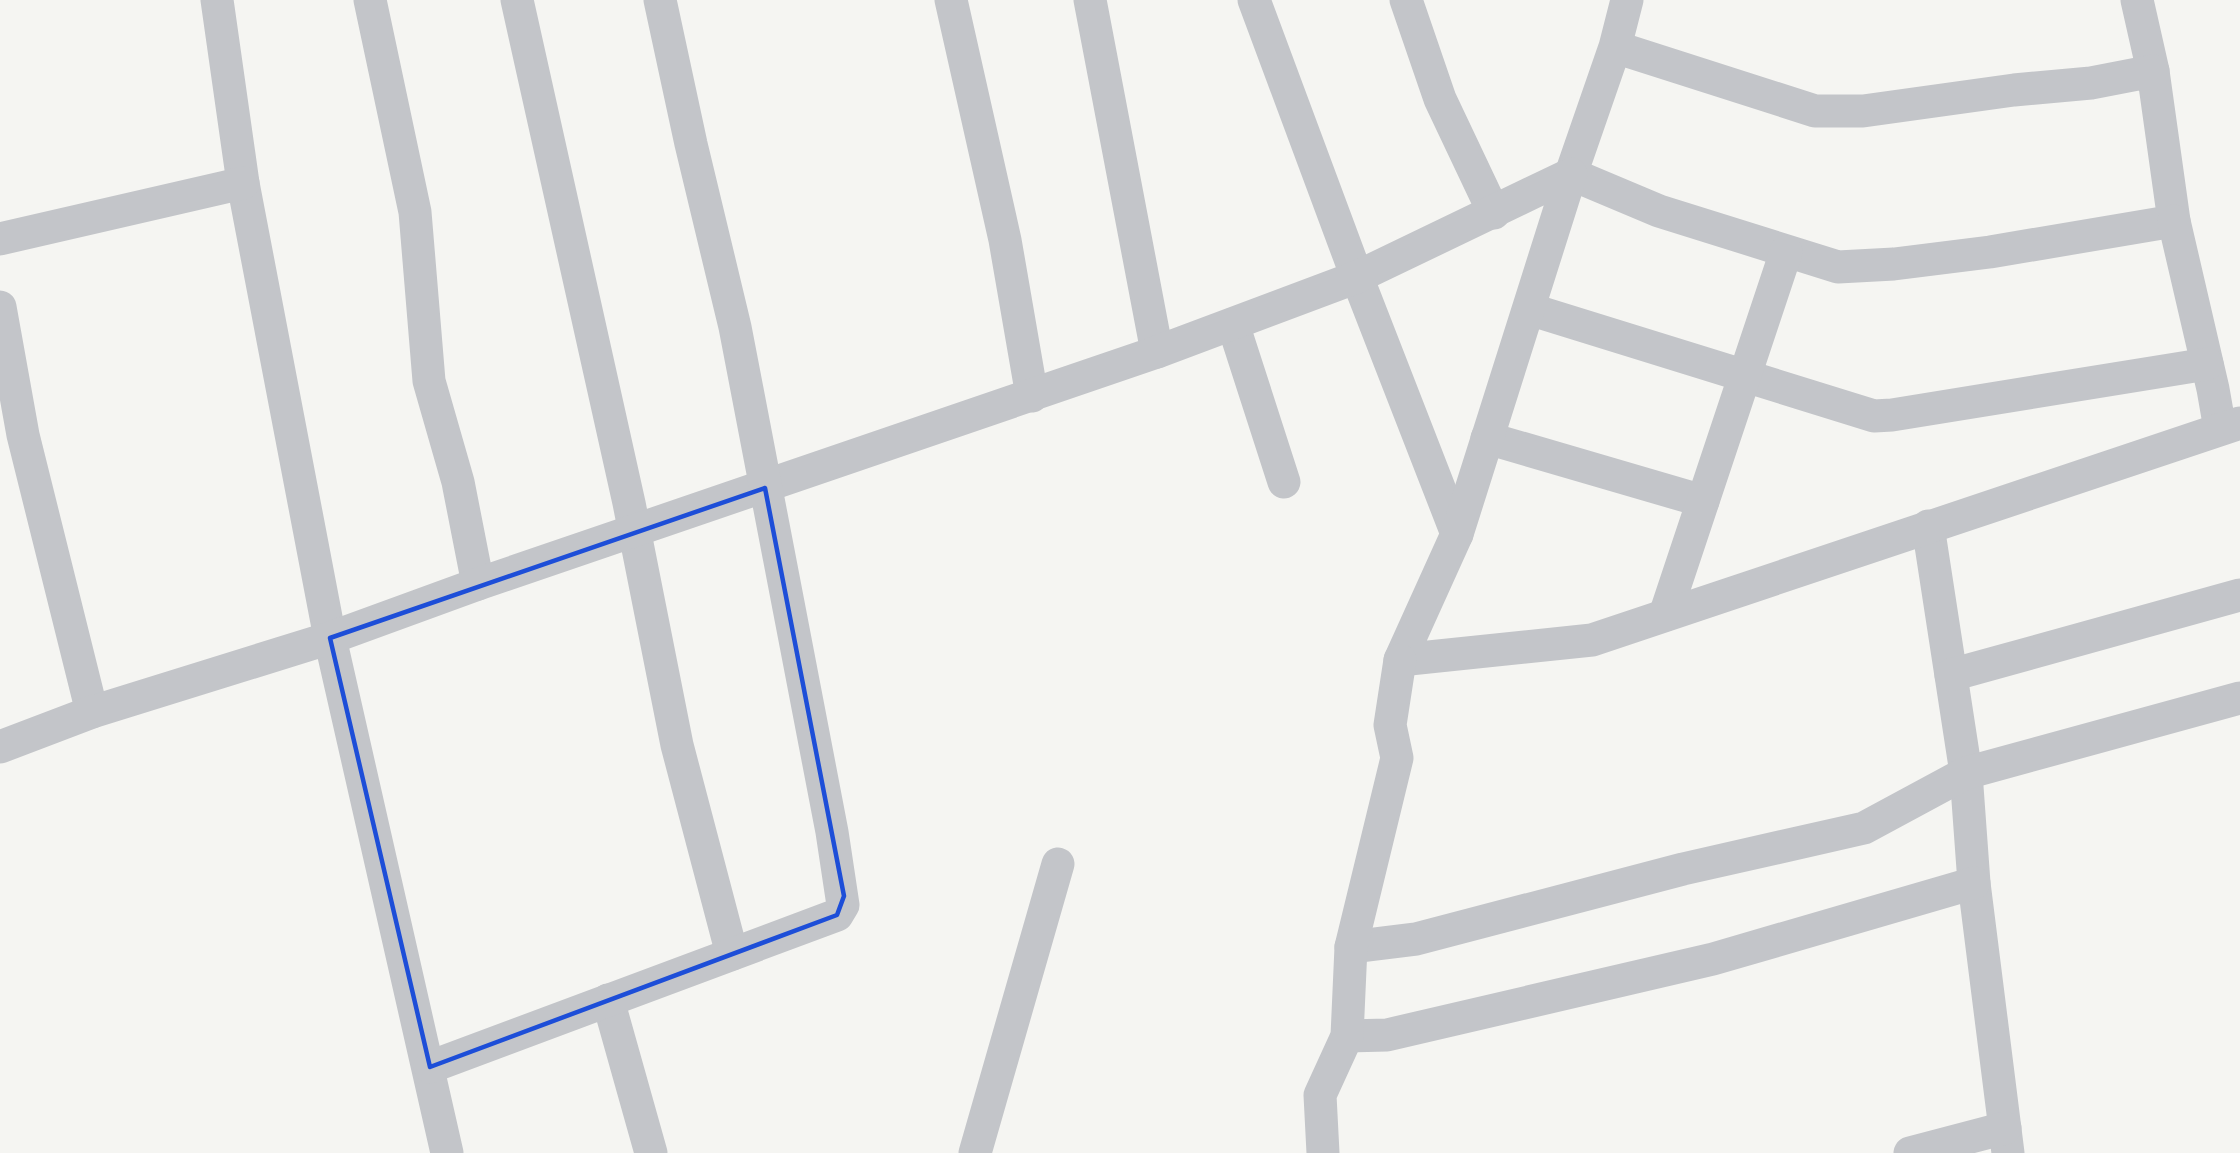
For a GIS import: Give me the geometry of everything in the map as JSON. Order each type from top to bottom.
[{"type":"street","points":[[217,0],[243,183],[330,638],[430,1067],[447,1153]]},
{"type":"street","points":[[370,0],[415,212],[429,381],[458,482],[478,584]]},
{"type":"street","points":[[517,0],[635,532],[677,745],[732,954]]},
{"type":"street","points":[[430,1067],[837,915],[843,905],[832,832],[735,327],[660,0]]},
{"type":"street","points":[[951,0],[1005,240],[1032,396]]},
{"type":"street","points":[[1090,0],[1157,352]]},
{"type":"street","points":[[1254,0],[1357,278],[1457,534]]},
{"type":"street","points":[[1406,0],[1440,99],[1494,213]]},
{"type":"street","points":[[1323,1153],[1320,1095],[1347,1036],[1351,947],[1397,758],[1390,725],[1400,660],[1457,534],[1571,174],[1615,47],[1627,0]]},
{"type":"street","points":[[1400,660],[1592,640],[2230,426],[2206,364],[2174,221],[2153,71],[2137,0]]},
{"type":"street","points":[[1615,47],[1815,111],[1863,111],[2014,90],[2091,83],[2153,71]]},
{"type":"street","points":[[0,747],[92,712],[330,638],[478,584],[765,488],[1157,352],[1357,278],[1571,174],[1659,210],[1838,267],[1894,264],[1990,252],[2174,221]]},
{"type":"street","points":[[0,239],[243,183]]},
{"type":"street","points":[[1665,615],[1786,252]]},
{"type":"street","points":[[0,307],[23,435],[92,712]]},
{"type":"street","points":[[1528,309],[1874,416],[2206,364]]},
{"type":"street","points":[[1233,324],[1284,482]]},
{"type":"street","points":[[1487,438],[1703,501]]},
{"type":"street","points":[[1911,1153],[2006,1141],[1974,883],[1966,773],[1928,526]]},
{"type":"street","points":[[1951,675],[2240,595]]},
{"type":"street","points":[[1351,947],[1416,939],[1683,868],[1864,828],[1966,773],[2240,698]]},
{"type":"street","points":[[975,1153],[1058,864]]},
{"type":"street","points":[[1347,1036],[1387,1035],[1713,959],[1974,883]]},
{"type":"street","points":[[608,1000],[651,1153]]},
{"type":"highlighted area","points":[[765,488],[844,896],[837,915],[430,1067],[330,638]]}]
